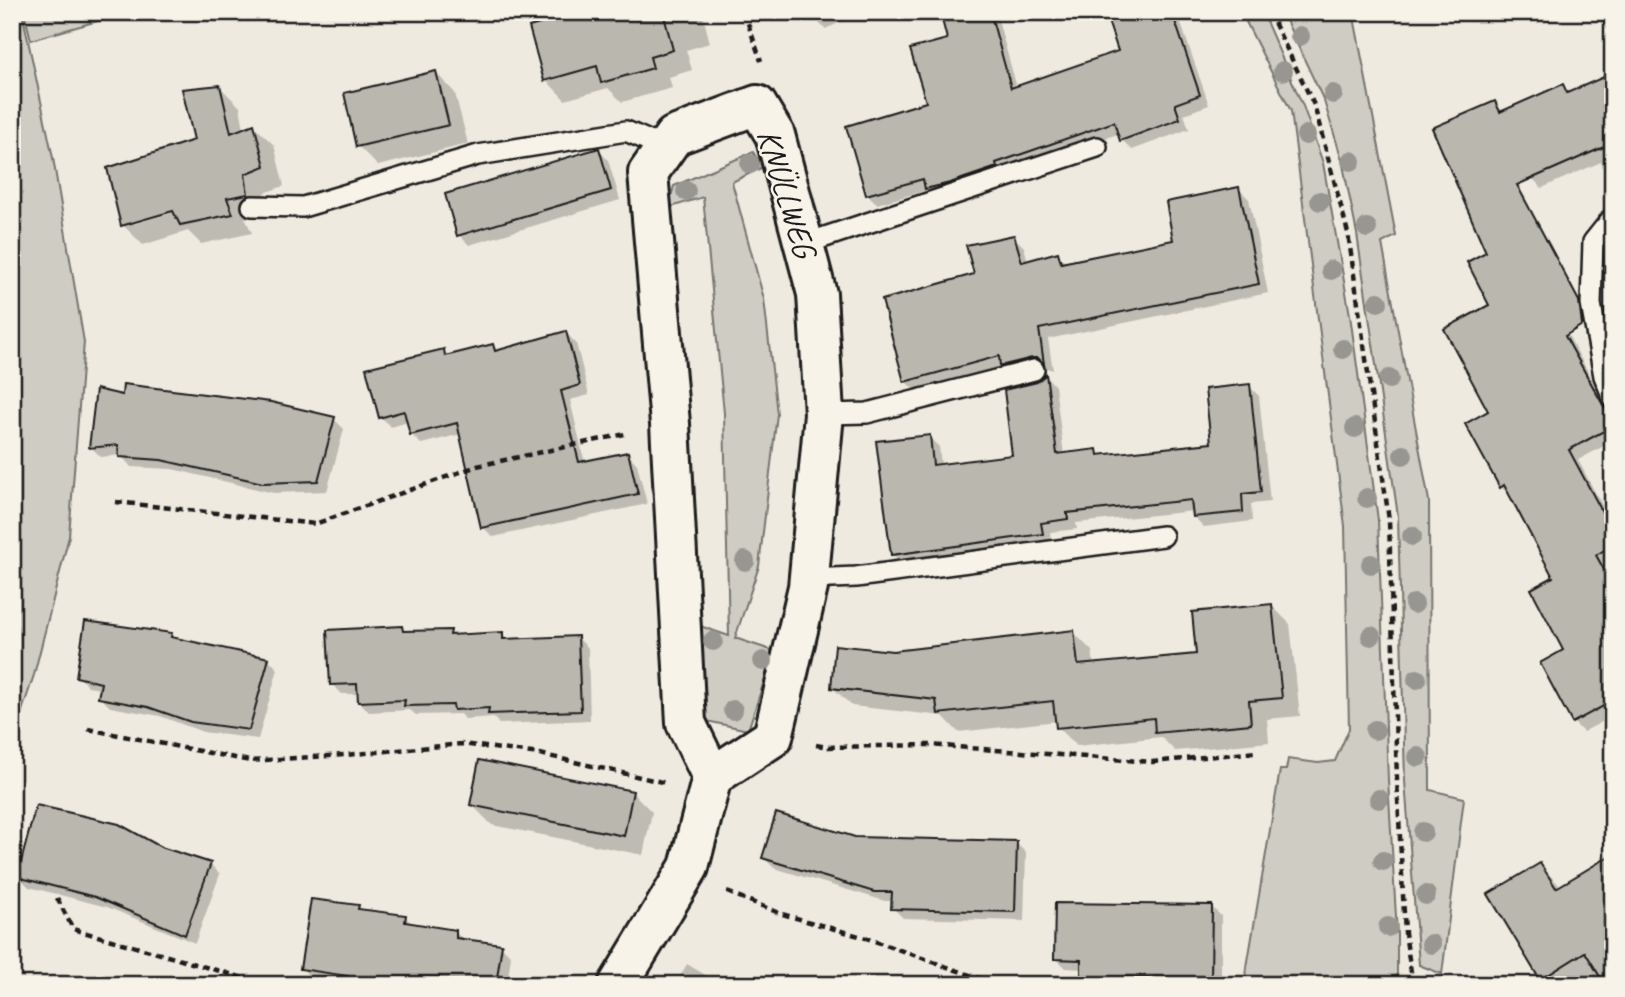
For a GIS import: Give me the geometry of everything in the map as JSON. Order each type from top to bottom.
[{"type":"street","name":"KNÜLLWEG","points":[[709,785],[686,723],[670,424],[648,173],[674,136],[757,105],[775,135],[817,294],[824,414],[809,579],[773,737]]},
{"type":"street","points":[[618,985],[689,867],[709,785],[773,737]]},
{"type":"lane","points":[[252,206],[303,207],[478,155],[626,131],[665,148]]},
{"type":"lane","points":[[804,244],[1097,147]]},
{"type":"lane","points":[[1613,217],[1592,242],[1591,304],[1604,376],[1613,398]]},
{"type":"lane","points":[[824,414],[867,412],[1034,370]]},
{"type":"lane","points":[[809,579],[856,577],[1163,536]]},
{"type":"path","points":[[1269,12],[1314,106],[1350,247],[1389,520],[1397,794],[1405,933],[1413,985]]},
{"type":"path","points":[[116,502],[315,524],[477,466],[670,424]]},
{"type":"path","points":[[88,729],[250,761],[462,744],[540,754],[709,785]]},
{"type":"path","points":[[773,737],[828,747],[930,745],[1152,762],[1257,752]]},
{"type":"path","points":[[684,875],[782,914],[866,938],[998,985]]},
{"type":"path","points":[[57,898],[73,929],[237,976],[259,985]]},
{"type":"shaded area","points":[[12,12],[22,12],[53,158],[84,342],[69,536],[34,675],[12,741]]},
{"type":"shaded area","points":[[24,12],[129,12],[31,40]]},
{"type":"shaded area","points":[[1241,12],[1262,12],[1303,106],[1323,163],[1350,315],[1378,520],[1397,985],[1244,985],[1280,770],[1286,770],[1288,759],[1318,763],[1335,761],[1349,729],[1345,526],[1291,111]]},
{"type":"shaded area","points":[[1282,12],[1353,12],[1396,236],[1382,243],[1429,501],[1430,790],[1464,798],[1442,974],[1419,965],[1405,781],[1398,516],[1357,234],[1342,160],[1324,101]]},
{"type":"shaded area","points":[[753,152],[763,167],[732,182],[764,299],[777,414],[759,566],[735,638],[774,651],[748,730],[702,720],[700,626],[729,636],[724,413],[703,197],[668,208],[674,186]]},
{"type":"building","points":[[581,12],[663,12],[673,50],[650,57],[653,68],[601,83],[597,66],[544,81],[529,27]]},
{"type":"building","points":[[940,12],[990,12],[1011,88],[1118,51],[1105,12],[1172,12],[1200,95],[1175,104],[1180,119],[1120,141],[1114,122],[996,163],[997,167],[950,183],[925,189],[923,179],[866,195],[846,126],[926,102],[910,49],[947,39]]},
{"type":"building","points":[[436,71],[449,125],[356,147],[344,93]]},
{"type":"building","points":[[1613,73],[1613,143],[1517,185],[1579,301],[1582,325],[1565,336],[1613,423],[1613,426],[1569,450],[1613,532],[1613,545],[1596,555],[1613,586],[1613,701],[1572,723],[1540,663],[1563,650],[1531,589],[1553,577],[1504,485],[1500,488],[1465,424],[1488,411],[1444,329],[1489,305],[1467,262],[1486,252],[1432,128],[1495,101],[1500,112],[1563,84],[1567,93]]},
{"type":"building","points":[[220,85],[231,133],[254,124],[265,166],[245,174],[248,194],[227,198],[233,214],[180,225],[173,211],[121,226],[107,168],[194,140],[182,89]]},
{"type":"building","points":[[599,148],[611,190],[457,236],[445,194]]},
{"type":"building","points":[[1239,187],[1259,284],[1039,329],[1044,364],[1038,358],[1032,358],[1000,366],[999,356],[904,382],[882,300],[974,274],[966,245],[1014,235],[1022,262],[1058,252],[1061,263],[1173,240],[1166,202]]},
{"type":"building","points":[[566,331],[580,385],[561,391],[579,462],[628,452],[638,494],[481,528],[457,423],[410,435],[404,411],[379,418],[366,368],[444,349],[445,356],[493,344],[495,351]]},
{"type":"building","points":[[1046,374],[1057,454],[1097,449],[1098,455],[1211,443],[1205,389],[1250,384],[1261,492],[1242,494],[1243,512],[1193,517],[1191,500],[1067,513],[1068,519],[1041,523],[1043,534],[891,555],[876,441],[930,435],[933,465],[1012,455],[1004,390],[1037,382]]},
{"type":"building","points":[[123,384],[271,402],[335,417],[318,481],[263,483],[161,460],[119,457],[118,445],[89,448],[96,389],[122,395]]},
{"type":"building","points":[[1272,604],[1282,698],[1249,701],[1251,724],[1155,733],[1154,718],[1056,728],[1053,701],[938,714],[936,700],[831,688],[835,645],[893,651],[1074,630],[1078,665],[1196,654],[1192,612]]},
{"type":"building","points":[[85,621],[172,633],[171,637],[269,658],[249,730],[191,722],[148,707],[98,698],[101,683],[76,677]]},
{"type":"building","points":[[402,626],[403,631],[451,630],[450,635],[503,632],[503,639],[578,636],[581,711],[488,714],[489,708],[454,710],[453,705],[404,706],[405,700],[358,702],[357,684],[330,685],[327,630]]},
{"type":"building","points":[[479,760],[633,791],[624,836],[470,805]]},
{"type":"building","points":[[36,805],[119,824],[161,847],[211,863],[185,935],[95,897],[17,877]]},
{"type":"building","points":[[776,813],[855,837],[1017,841],[1015,912],[891,909],[892,892],[874,892],[762,858]]},
{"type":"building","points":[[1613,854],[1613,985],[1605,985],[1585,952],[1540,980],[1488,894],[1540,863],[1556,888]]},
{"type":"building","points":[[311,899],[406,915],[405,922],[456,930],[456,938],[502,944],[496,985],[348,985],[348,976],[300,969]]},
{"type":"building","points":[[1055,903],[1212,905],[1211,979],[1081,977],[1081,960],[1054,959]]}]
